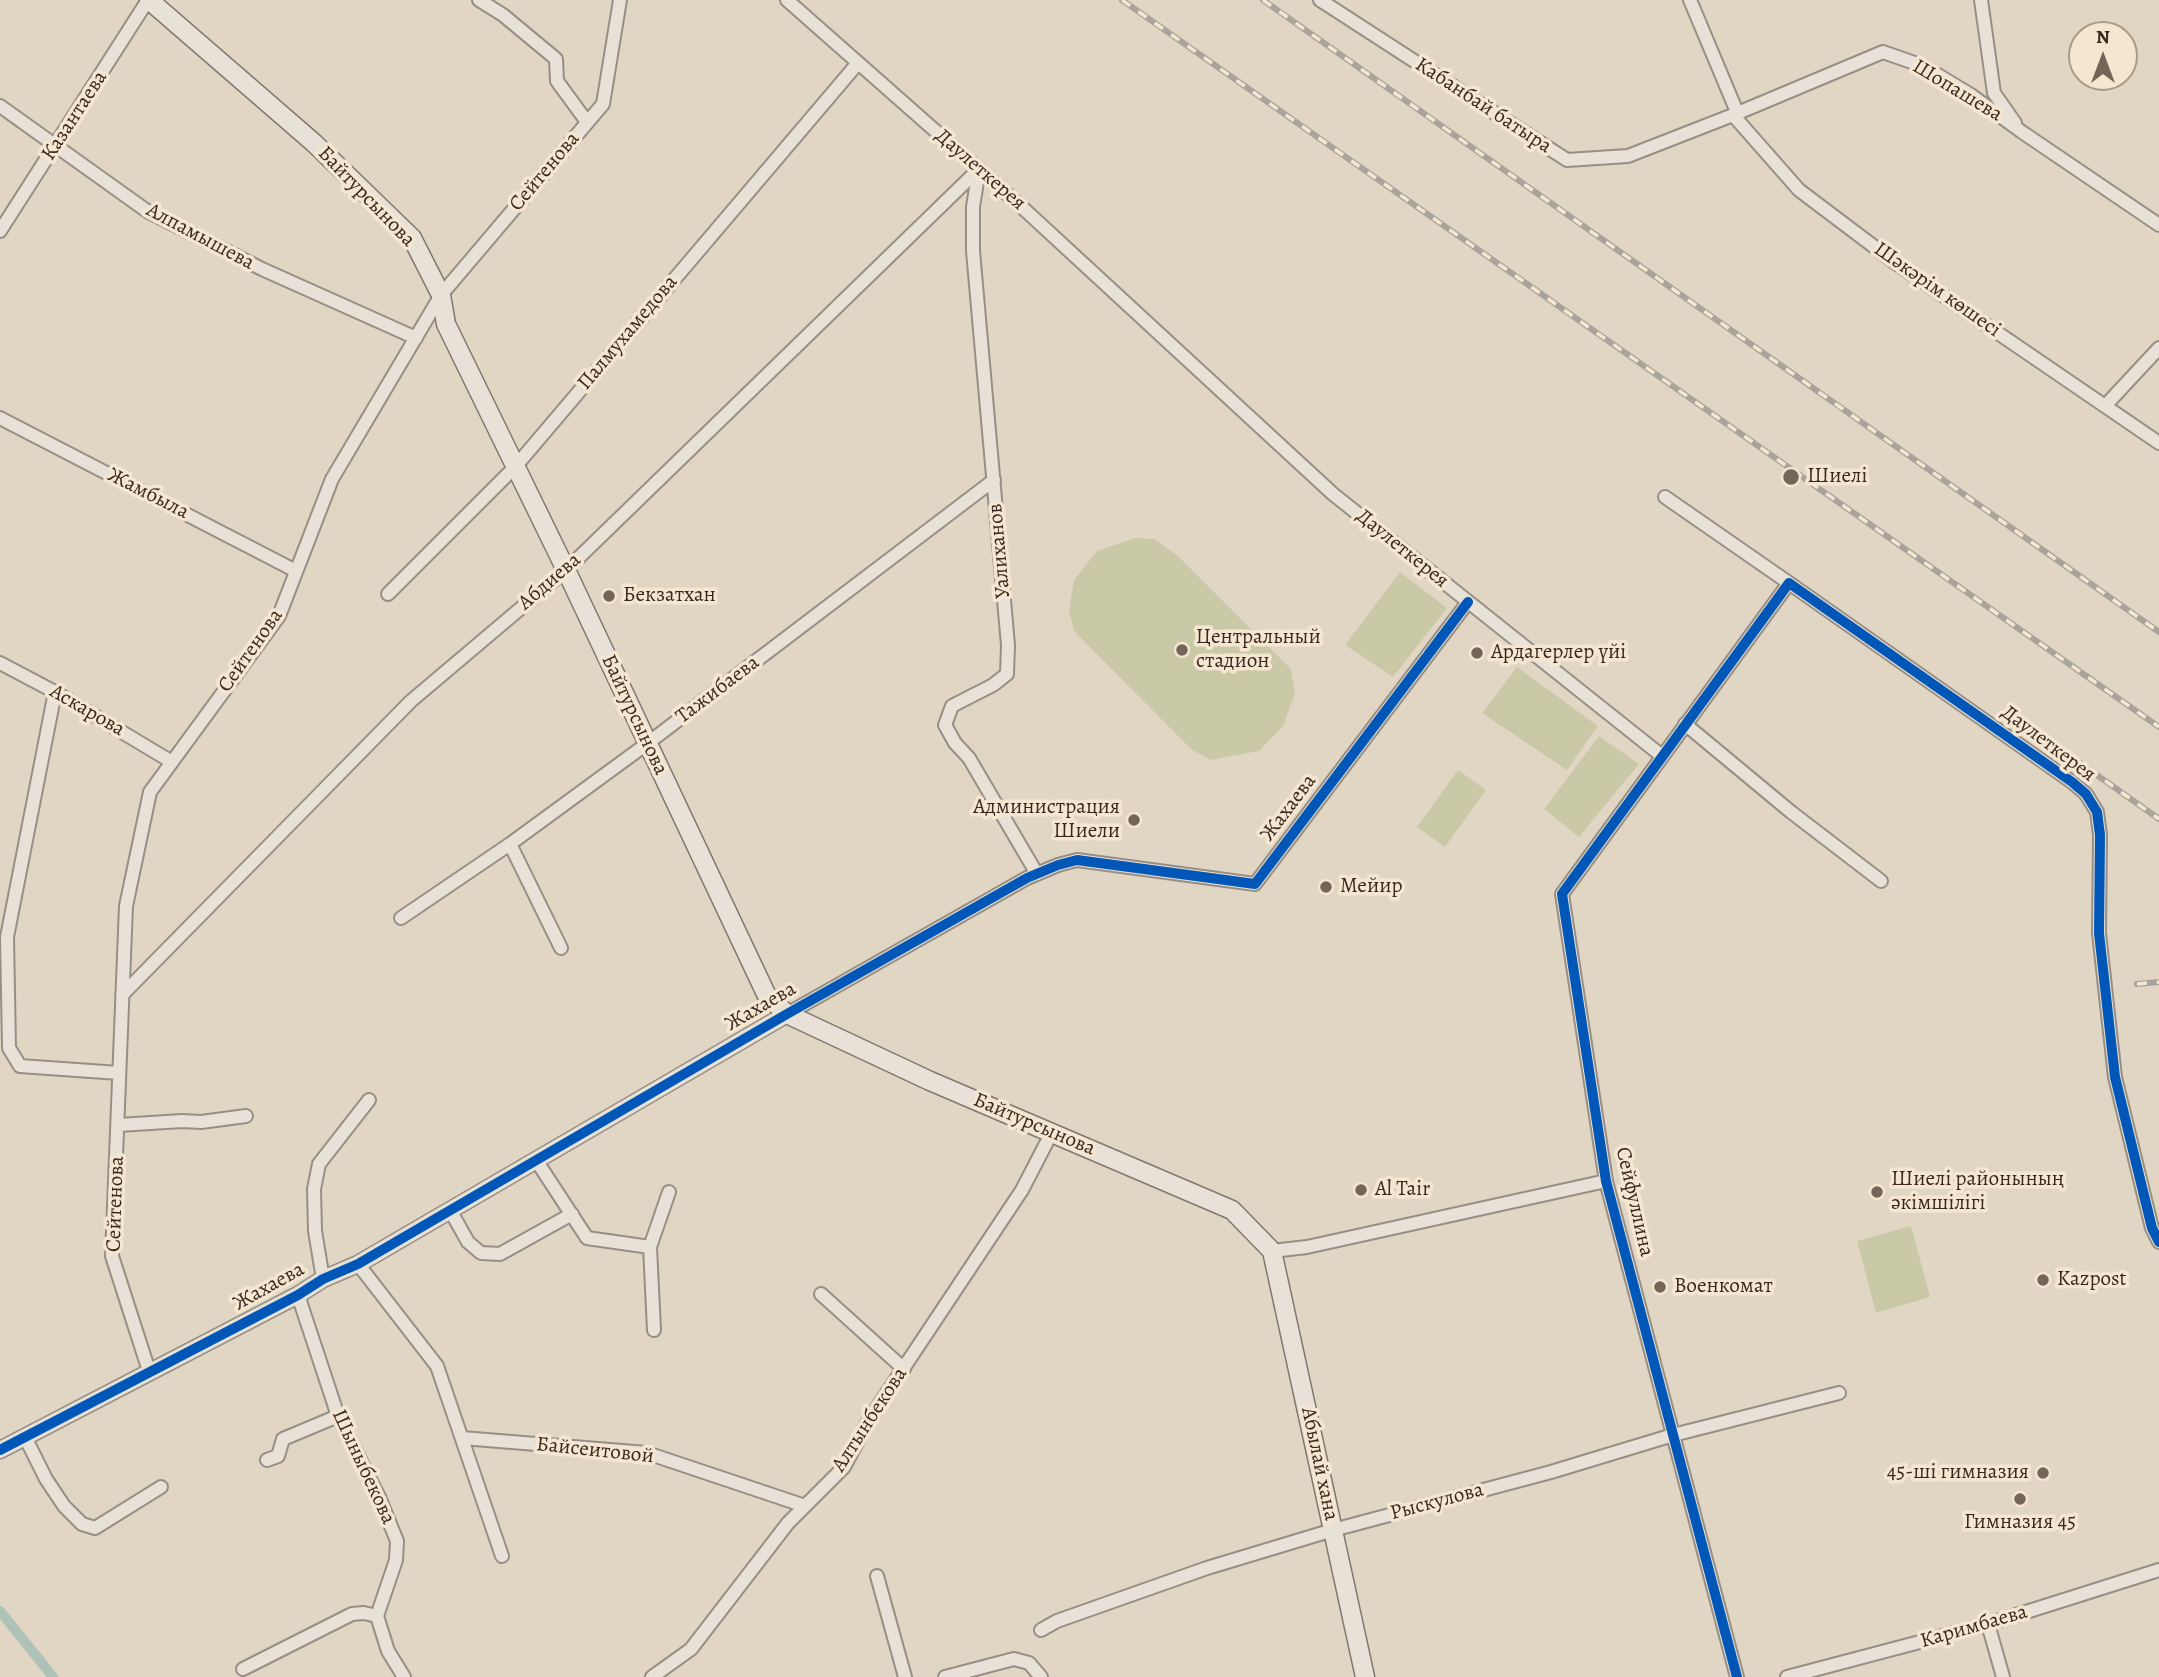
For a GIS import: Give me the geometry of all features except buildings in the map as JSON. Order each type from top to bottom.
[{"type":"main road","name":"Байтурсынова","points":[[149,0],[314,143],[412,238],[441,295],[446,324],[566,570],[767,996],[787,1014],[930,1081],[1231,1210],[1272,1251]]},
{"type":"main road","name":"Абылай хана","points":[[1272,1251],[1365,1677]]},
{"type":"street","name":"Казантаева","points":[[2,222],[56,145],[149,0]]},
{"type":"street","points":[[479,0],[503,15],[556,59],[557,81],[587,122]]},
{"type":"street","name":"Сейтенова","points":[[149,1371],[112,1256],[126,906],[150,792],[279,616],[332,479],[441,295],[603,104],[620,0]]},
{"type":"street","name":"Даулеткерея","points":[[787,0],[979,169],[1333,494],[1662,756]]},
{"type":"street","name":"Кабанбай батыра","points":[[1320,0],[1567,160],[1628,156],[1735,113]]},
{"type":"street","name":"Шәкәрім көшесі","points":[[1690,0],[1735,113],[1799,190],[1897,264],[2159,443]]},
{"type":"street","points":[[1981,0],[1994,93],[2022,132]]},
{"type":"street","name":"Шопашева","points":[[1735,113],[1883,52],[1923,66],[1971,95],[2159,225]]},
{"type":"street","name":"Палмухамедова","points":[[388,594],[514,467],[859,63]]},
{"type":"street","name":"Алпамышева","points":[[0,106],[147,211],[262,269],[416,338]]},
{"type":"street","name":"Уалиханов","points":[[979,169],[973,207],[973,251],[1008,645],[1007,674],[993,685],[952,706],[945,725],[955,743],[969,758],[1037,874]]},
{"type":"street","name":"Абдиева","points":[[122,995],[411,701],[566,570],[979,169]]},
{"type":"street","points":[[2105,406],[2159,348]]},
{"type":"street","name":"Жамбыла","points":[[0,418],[296,571]]},
{"type":"street","name":"Тажибаева","points":[[401,918],[510,844],[648,743],[994,480]]},
{"type":"street","name":"Даулеткерея","points":[[1665,497],[2086,794],[2097,811],[2100,835],[2099,933],[2115,1077],[2152,1228],[2159,1242]]},
{"type":"street","points":[[1662,756],[1789,583]]},
{"type":"street","name":"Жахаева","points":[[0,1450],[298,1295],[323,1279],[358,1265],[787,1014],[1037,874],[1077,860],[1255,884],[1468,603]]},
{"type":"street","name":"Аскарова","points":[[0,663],[55,692],[172,762]]},
{"type":"street","points":[[55,692],[7,937],[9,1048],[20,1066],[119,1073]]},
{"type":"street","points":[[1685,724],[1791,812],[1881,881]]},
{"type":"street","name":"Сейфуллина","points":[[1662,756],[1562,894],[1606,1181],[1737,1677]]},
{"type":"street","points":[[510,844],[561,948]]},
{"type":"street","points":[[323,1279],[315,1231],[314,1189],[319,1164],[369,1100]]},
{"type":"street","points":[[119,1125],[201,1122],[246,1116]]},
{"type":"street","name":"Алтынбекова","points":[[652,1677],[691,1648],[788,1523],[844,1467],[869,1420],[1022,1190],[1052,1132]]},
{"type":"street","points":[[536,1160],[587,1238],[650,1247]]},
{"type":"street","points":[[1272,1251],[1307,1247],[1606,1181]]},
{"type":"street","points":[[654,1330],[650,1247],[669,1192]]},
{"type":"street","points":[[450,1210],[468,1242],[481,1253],[500,1254],[572,1214]]},
{"type":"street","points":[[358,1265],[437,1366],[502,1556]]},
{"type":"street","points":[[821,1294],[904,1368]]},
{"type":"street","name":"Шыныбекова","points":[[298,1295],[338,1416],[379,1497],[397,1541],[396,1560],[377,1616]]},
{"type":"street","name":"Рыскулова","points":[[1041,1630],[1057,1621],[1207,1568],[1333,1530],[1551,1472],[1673,1435],[1839,1393]]},
{"type":"street","points":[[267,1460],[278,1456],[283,1439],[338,1416]]},
{"type":"street","points":[[25,1437],[46,1479],[64,1506],[82,1524],[95,1528],[161,1487]]},
{"type":"street","name":"Байсеитовой","points":[[462,1438],[647,1453],[805,1506]]},
{"type":"street","name":"Каримбаева","points":[[1787,1677],[1988,1624],[2159,1570]]},
{"type":"street","points":[[877,1576],[905,1677]]},
{"type":"street","points":[[243,1669],[352,1615],[364,1613],[377,1616],[388,1651],[404,1677]]},
{"type":"street","points":[[1988,1624],[2003,1677]]},
{"type":"street","points":[[945,1677],[1014,1659],[1029,1663],[1041,1677]]},
{"type":"green space","name":"Центральный стадион","points":[[1135,538],[1154,539],[1178,556],[1291,669],[1295,693],[1283,726],[1259,751],[1210,760],[1191,749],[1074,631],[1069,610],[1074,580],[1097,551]]},
{"type":"green space","points":[[1400,572],[1447,608],[1393,677],[1345,645]]},
{"type":"green space","points":[[1517,667],[1598,726],[1567,770],[1482,713]]},
{"type":"green space","points":[[1599,736],[1639,764],[1579,837],[1544,809]]},
{"type":"green space","points":[[1458,770],[1486,790],[1445,847],[1417,827]]},
{"type":"green space","points":[[1911,1226],[1930,1297],[1876,1313],[1857,1241]]},
{"type":"waterway","points":[[0,1611],[53,1677]]},
{"type":"railway","points":[[1122,0],[2159,727]]},
{"type":"railway","points":[[1263,0],[2159,632]]},
{"type":"railway","points":[[2056,746],[2159,819]]},
{"type":"railway","points":[[2137,984],[2159,982]]},
{"type":"cycle path","points":[[1737,1677],[1606,1181],[1562,894],[1789,583],[2072,782],[2086,794],[2097,812],[2100,835],[2099,933],[2115,1077],[2152,1228],[2159,1242]]},
{"type":"cycle path","points":[[0,1450],[298,1295],[323,1279],[358,1264],[787,1014],[1027,878],[1077,860],[1255,884],[1468,602]]},
{"type":"place","name":"Шиелі","points":[[1791,477]]},
{"type":"place","name":"Бекзатхан","points":[[609,596]]},
{"type":"place","name":"Центральный стадион","points":[[1182,650]]},
{"type":"place","name":"Ардагерлер үйі","points":[[1477,653]]},
{"type":"place","name":"Администрация Шиели","points":[[1134,820]]},
{"type":"place","name":"Мейир","points":[[1326,887]]},
{"type":"place","name":"Al Tair","points":[[1361,1190]]},
{"type":"place","name":"Шиелі районының әкімшілігі","points":[[1877,1192]]},
{"type":"place","name":"Kazpost","points":[[2043,1280]]},
{"type":"place","name":"Военкомат","points":[[1660,1287]]},
{"type":"place","name":"45-ші гимназия","points":[[2043,1473]]},
{"type":"place","name":"Гимназия 45","points":[[2020,1499]]}]
